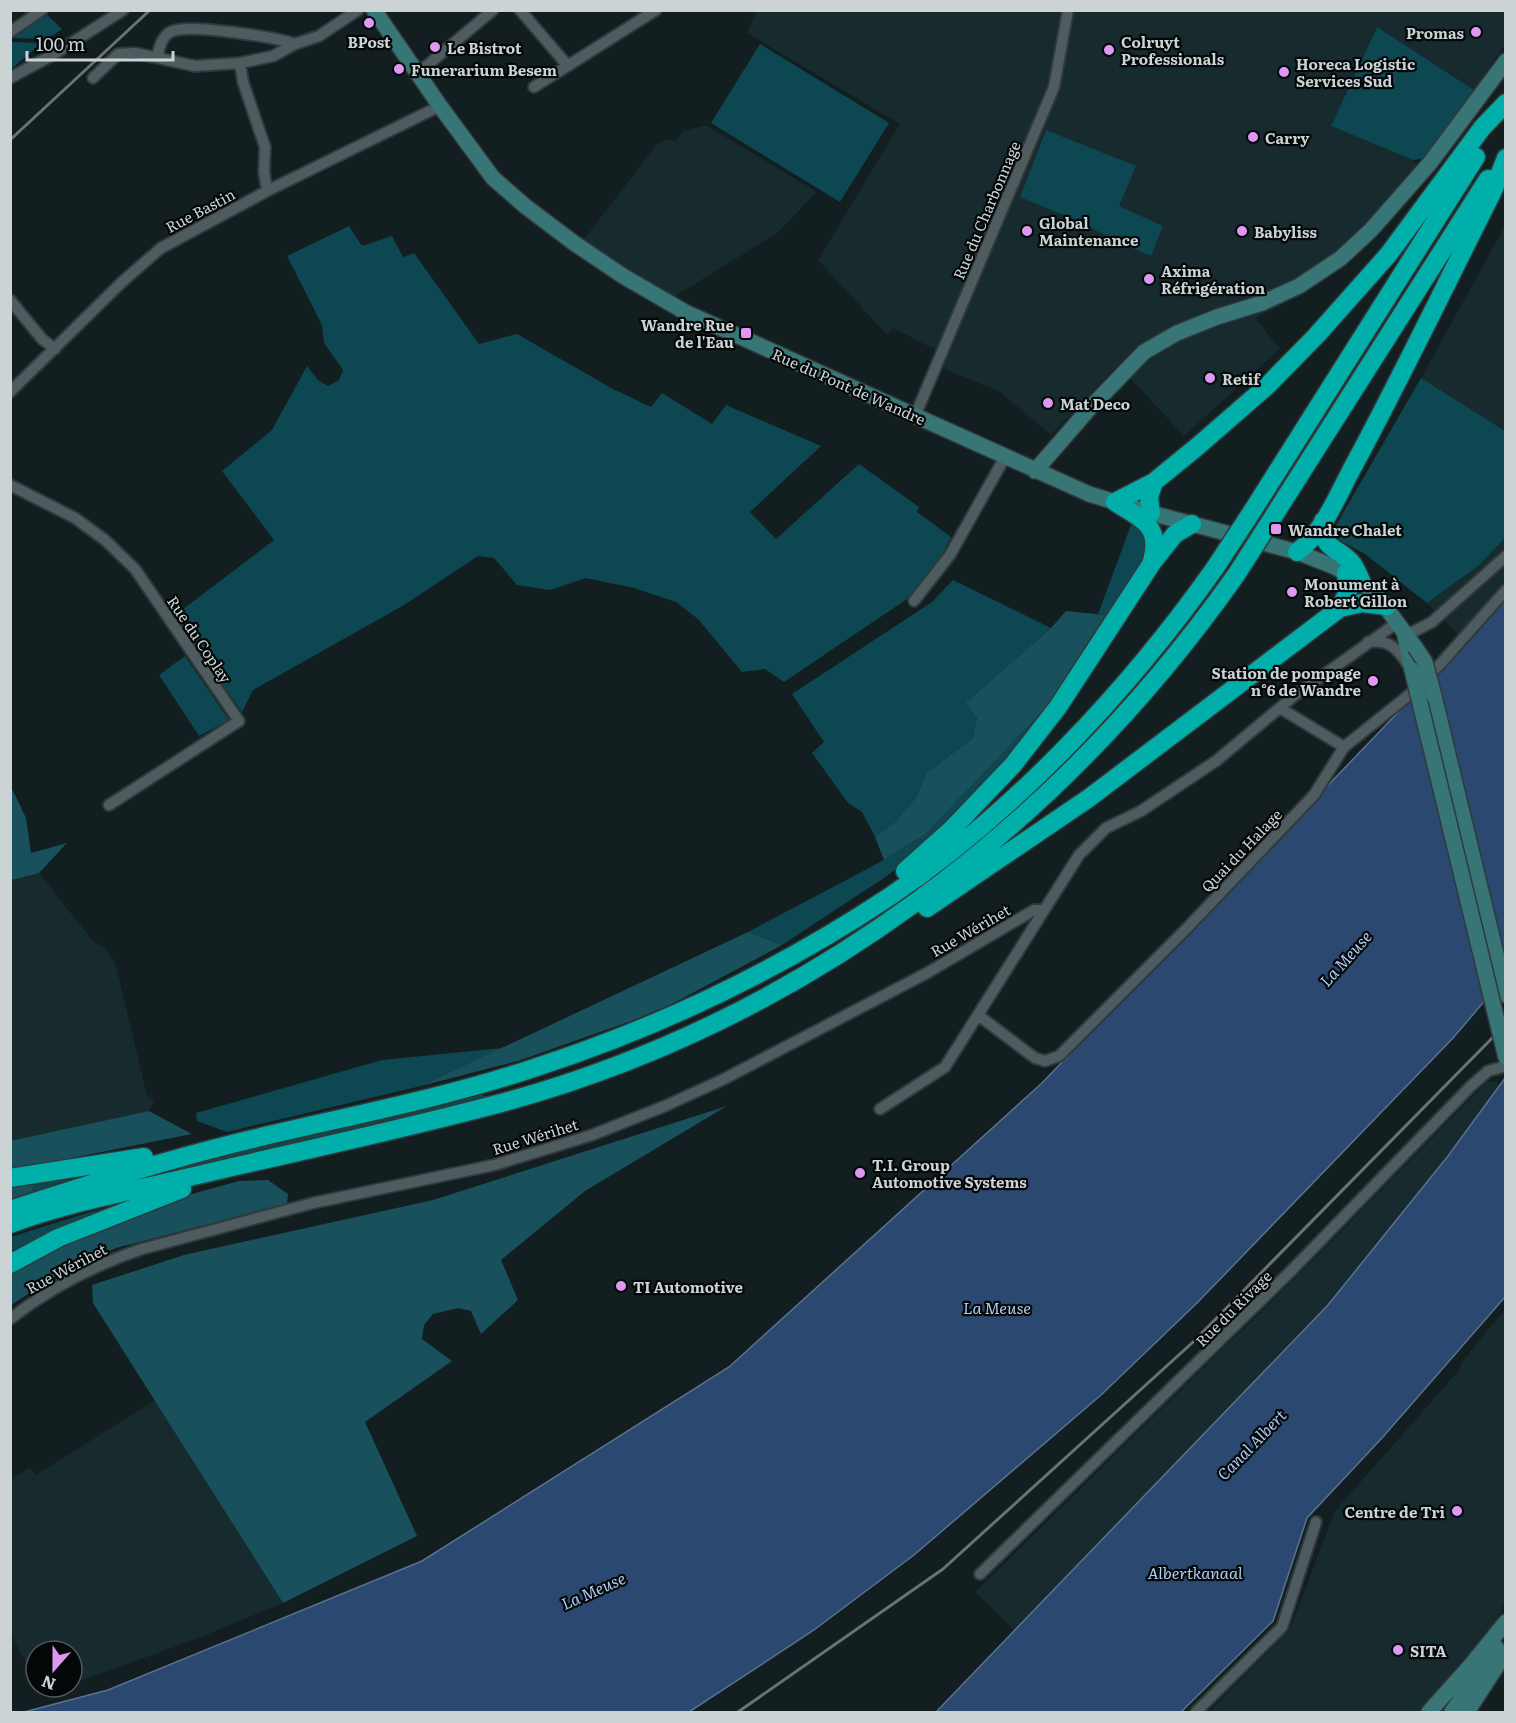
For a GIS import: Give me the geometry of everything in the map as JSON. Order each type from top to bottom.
[{"type":"highway","points":[[1152,563],[1156,546],[1153,531],[1145,522],[1115,502],[1155,482],[1259,394],[1339,312],[1388,255],[1482,128],[1506,103]]},
{"type":"highway","points":[[10,1210],[112,1176],[213,1149],[446,1094],[532,1069],[601,1045],[711,998],[796,953],[906,884],[971,833],[1056,757],[1142,664],[1215,568],[1506,110]]},
{"type":"highway","points":[[10,1224],[87,1201],[477,1109],[571,1081],[706,1026],[771,993],[854,945],[934,889],[1004,834],[1072,771],[1155,681],[1236,575],[1506,151]]},
{"type":"highway","points":[[1298,552],[1313,538],[1323,521],[1401,375],[1492,193],[1506,158]]},
{"type":"highway","points":[[1151,513],[1149,497],[1155,482]]},
{"type":"highway","points":[[1323,521],[1323,536],[1327,544],[1352,562],[1362,583]]},
{"type":"highway","points":[[863,912],[892,881],[952,829],[1013,765],[1058,707],[1152,563],[1175,534],[1192,524]]},
{"type":"highway","points":[[1340,608],[1348,591],[1346,573]]},
{"type":"highway","points":[[854,945],[895,929],[1027,841],[1089,798],[1340,608],[1362,603],[1387,606]]},
{"type":"highway","points":[[10,1178],[150,1156],[213,1149]]},
{"type":"highway","points":[[10,1264],[37,1248],[76,1230],[240,1165]]},
{"type":"main road","name":"Rue du Pont de Wandre","points":[[374,10],[417,74],[494,178],[525,206],[623,276],[685,312],[1089,494],[1298,552],[1346,573],[1362,583],[1387,606],[1405,640]]},
{"type":"main road","points":[[1035,471],[1088,410],[1144,352],[1177,333],[1262,303],[1299,286],[1341,258],[1371,230],[1430,163],[1506,61]]},
{"type":"main road","points":[[1405,640],[1506,1058]]},
{"type":"main road","points":[[1405,640],[1425,662],[1506,995]]},
{"type":"main road","points":[[1429,1713],[1506,1622]]},
{"type":"main road","points":[[1452,1713],[1506,1632]]},
{"type":"main road","points":[[1467,1713],[1506,1652]]},
{"type":"main road","points":[[1474,1713],[1489,1679]]},
{"type":"street","points":[[10,32],[42,10]]},
{"type":"street","points":[[10,78],[56,54],[123,10]]},
{"type":"street","points":[[93,78],[118,54],[135,53],[195,66],[240,63],[273,56],[295,44],[320,36],[358,10]]},
{"type":"street","points":[[417,74],[493,10]]},
{"type":"street","points":[[520,10],[568,66]]},
{"type":"street","points":[[632,10],[640,20]]},
{"type":"street","points":[[534,87],[656,10]]},
{"type":"street","name":"Rue du Charbonnage","points":[[915,416],[1054,87],[1068,10]]},
{"type":"street","points":[[158,58],[161,43],[168,33],[174,30],[197,29],[281,39],[295,44]]},
{"type":"street","points":[[240,63],[243,82],[265,147],[264,172],[266,184],[270,190]]},
{"type":"street","name":"Rue Bastin","points":[[10,392],[122,282],[161,248],[270,190],[440,106]]},
{"type":"street","points":[[10,300],[42,339],[54,349]]},
{"type":"street","points":[[914,601],[950,555],[1005,458]]},
{"type":"street","name":"Rue du Coplay","points":[[10,485],[75,518],[105,540],[135,569],[239,721],[109,805]]},
{"type":"street","name":"Rue Wérihet","points":[[880,1109],[945,1067],[1078,855],[1106,828],[1141,811],[1216,761],[1280,708],[1368,642],[1405,640],[1432,622],[1506,556]]},
{"type":"street","name":"Quai du Halage","points":[[978,1015],[1035,1058],[1045,1061],[1059,1056],[1188,927],[1314,795],[1344,747],[1414,691],[1506,590]]},
{"type":"street","points":[[1368,642],[1405,640]]},
{"type":"street","points":[[1280,708],[1344,747]]},
{"type":"street","name":"Rue Wérihet","points":[[10,1319],[39,1297],[62,1284],[131,1252],[313,1203],[494,1165],[591,1135],[665,1106],[722,1080],[927,972],[1034,910],[1042,910]]},
{"type":"street","name":"Rue du Rivage","points":[[980,1574],[1290,1272],[1470,1087],[1488,1071],[1506,1066]]},
{"type":"street","points":[[1196,1713],[1282,1626],[1316,1522]]},
{"type":"shaded area","points":[[757,10],[1506,11],[1505,44],[1474,90],[1377,27],[1331,126],[1413,160],[1426,175],[1354,256],[1305,293],[1255,318],[1280,349],[1184,436],[1130,378],[1113,370],[1051,435],[1000,392],[945,369],[934,349],[893,328],[887,335],[818,260],[900,124],[747,33]]},
{"type":"shaded area","points":[[45,13],[62,29],[48,39],[12,38]]},
{"type":"shaded area","points":[[1377,27],[1474,90],[1425,158],[1413,160],[1331,126]]},
{"type":"shaded area","points":[[11,42],[42,43],[11,69]]},
{"type":"shaded area","points":[[760,44],[889,123],[840,202],[711,123]]},
{"type":"shaded area","points":[[706,125],[817,192],[777,233],[672,298],[581,243],[657,144],[666,140],[676,141],[683,131]]},
{"type":"shaded area","points":[[1046,130],[1136,166],[1119,206],[1163,226],[1151,256],[1020,197]]},
{"type":"shaded area","points":[[349,226],[362,246],[392,236],[403,257],[414,253],[479,344],[517,334],[613,389],[651,407],[662,393],[712,424],[726,405],[821,446],[750,512],[776,539],[859,464],[919,507],[917,512],[951,537],[937,565],[910,597],[784,682],[765,669],[742,672],[698,619],[676,602],[634,588],[586,578],[550,590],[517,585],[494,558],[478,556],[404,605],[253,690],[242,712],[174,616],[274,540],[222,471],[272,430],[307,366],[318,380],[328,386],[339,380],[343,370],[324,343],[322,325],[287,256]]},
{"type":"shaded area","points":[[1505,226],[1505,601],[1467,643],[1427,603],[1365,554],[1334,537],[1335,527]]},
{"type":"shaded area","points":[[1421,378],[1505,431],[1505,538],[1478,566],[1427,603],[1365,554],[1334,537],[1335,527]]},
{"type":"shaded area","points":[[1131,525],[1150,533],[1149,559],[1054,703],[937,836],[887,876],[782,945],[748,932],[884,860],[924,835],[1104,615],[1098,614]]},
{"type":"shaded area","points":[[953,580],[1051,628],[965,703],[977,718],[973,738],[926,773],[917,796],[896,821],[875,837],[862,812],[848,803],[812,753],[824,742],[792,694],[932,602]]},
{"type":"shaded area","points":[[1066,611],[1105,615],[1047,706],[924,835],[884,860],[875,837],[896,821],[917,796],[926,773],[973,738],[977,718],[965,703],[1051,628]]},
{"type":"shaded area","points":[[185,656],[229,720],[199,736],[159,675]]},
{"type":"shaded area","points":[[11,791],[26,818],[31,853],[67,843],[39,873],[11,880]]},
{"type":"shaded area","points":[[39,873],[93,941],[104,947],[115,962],[147,1095],[154,1101],[149,1111],[11,1141],[10,880]]},
{"type":"shaded area","points":[[748,932],[782,945],[672,1004],[631,1021],[518,1061],[421,1086]]},
{"type":"shaded area","points":[[503,1048],[421,1086],[227,1132],[197,1121],[196,1113],[382,1060]]},
{"type":"shaded area","points":[[1487,1082],[1501,1085],[1448,1156],[1328,1305],[1015,1631],[975,1592],[1296,1277]]},
{"type":"shaded area","points":[[481,1094],[490,1099],[82,1194],[170,1168]]},
{"type":"shaded area","points":[[727,1106],[585,1191],[501,1260],[518,1300],[481,1334],[471,1311],[458,1308],[433,1314],[424,1325],[422,1339],[452,1361],[365,1422],[417,1536],[283,1603],[93,1303],[92,1285],[184,1255],[433,1200]]},
{"type":"shaded area","points":[[149,1111],[192,1134],[11,1170],[10,1141]]},
{"type":"shaded area","points":[[90,1173],[11,1199],[35,1181]]},
{"type":"shaded area","points":[[268,1180],[288,1194],[287,1204],[116,1248],[62,1272],[11,1305],[11,1273],[41,1255],[192,1194],[239,1181]]},
{"type":"shaded area","points":[[35,1181],[31,1192],[11,1199],[10,1186]]},
{"type":"shaded area","points":[[133,1201],[11,1259],[11,1237]]},
{"type":"shaded area","name":"SITA","points":[[1505,1309],[1505,1597],[1500,1615],[1489,1637],[1422,1712],[1209,1712],[1290,1629],[1335,1511],[1460,1369],[1461,1363]]},
{"type":"shaded area","points":[[155,1400],[283,1603],[196,1639],[84,1680],[84,1639],[24,1639],[24,1659],[11,1634],[10,1480],[30,1467],[36,1475]]},
{"type":"water","name":"La Meuse","points":[[1505,601],[1505,977],[1453,1038],[1197,1303],[1101,1395],[914,1555],[814,1630],[689,1712],[24,1712],[74,1699],[84,1699],[84,1696],[108,1690],[422,1561],[729,1367],[1042,1083]]},
{"type":"water","name":"Albertkanaal","points":[[1505,1078],[1505,1297],[1382,1438],[1307,1518],[1273,1621],[1181,1712],[936,1712],[1328,1305],[1448,1156]]},
{"type":"railway","points":[[10,140],[150,10]]},
{"type":"railway","points":[[738,1712],[943,1569],[1192,1343],[1506,1024]]},
{"type":"place","name":"BPost","points":[[369,23]]},
{"type":"place","name":"Promas","points":[[1476,32]]},
{"type":"place","name":"Le Bistrot","points":[[435,47]]},
{"type":"place","name":"Colruyt Professionals","points":[[1109,50]]},
{"type":"place","name":"Funerarium Besem","points":[[399,69]]},
{"type":"place","name":"Horeca Logistic Services Sud","points":[[1284,72]]},
{"type":"place","name":"Carry","points":[[1253,137]]},
{"type":"place","name":"Global Maintenance","points":[[1027,231]]},
{"type":"place","name":"Babyliss","points":[[1242,231]]},
{"type":"place","name":"Axima Réfrigération","points":[[1149,279]]},
{"type":"place","name":"Wandre Rue de l'Eau","points":[[746,333]]},
{"type":"place","name":"Retif","points":[[1210,378]]},
{"type":"place","name":"Mat Deco","points":[[1048,403]]},
{"type":"place","name":"Wandre Chalet","points":[[1276,529]]},
{"type":"place","name":"Monument à Robert Gillon","points":[[1292,592]]},
{"type":"place","name":"Station de pompage n°6 de Wandre","points":[[1373,681]]},
{"type":"place","name":"T.I. Group Automotive Systems","points":[[860,1173]]},
{"type":"place","name":"TI Automotive","points":[[621,1286]]},
{"type":"place","name":"Centre de Tri","points":[[1457,1511]]},
{"type":"place","name":"SITA","points":[[1398,1650]]},
{"type":"water label","name":"Canal Albert","points":[[1251,1444]]}]
